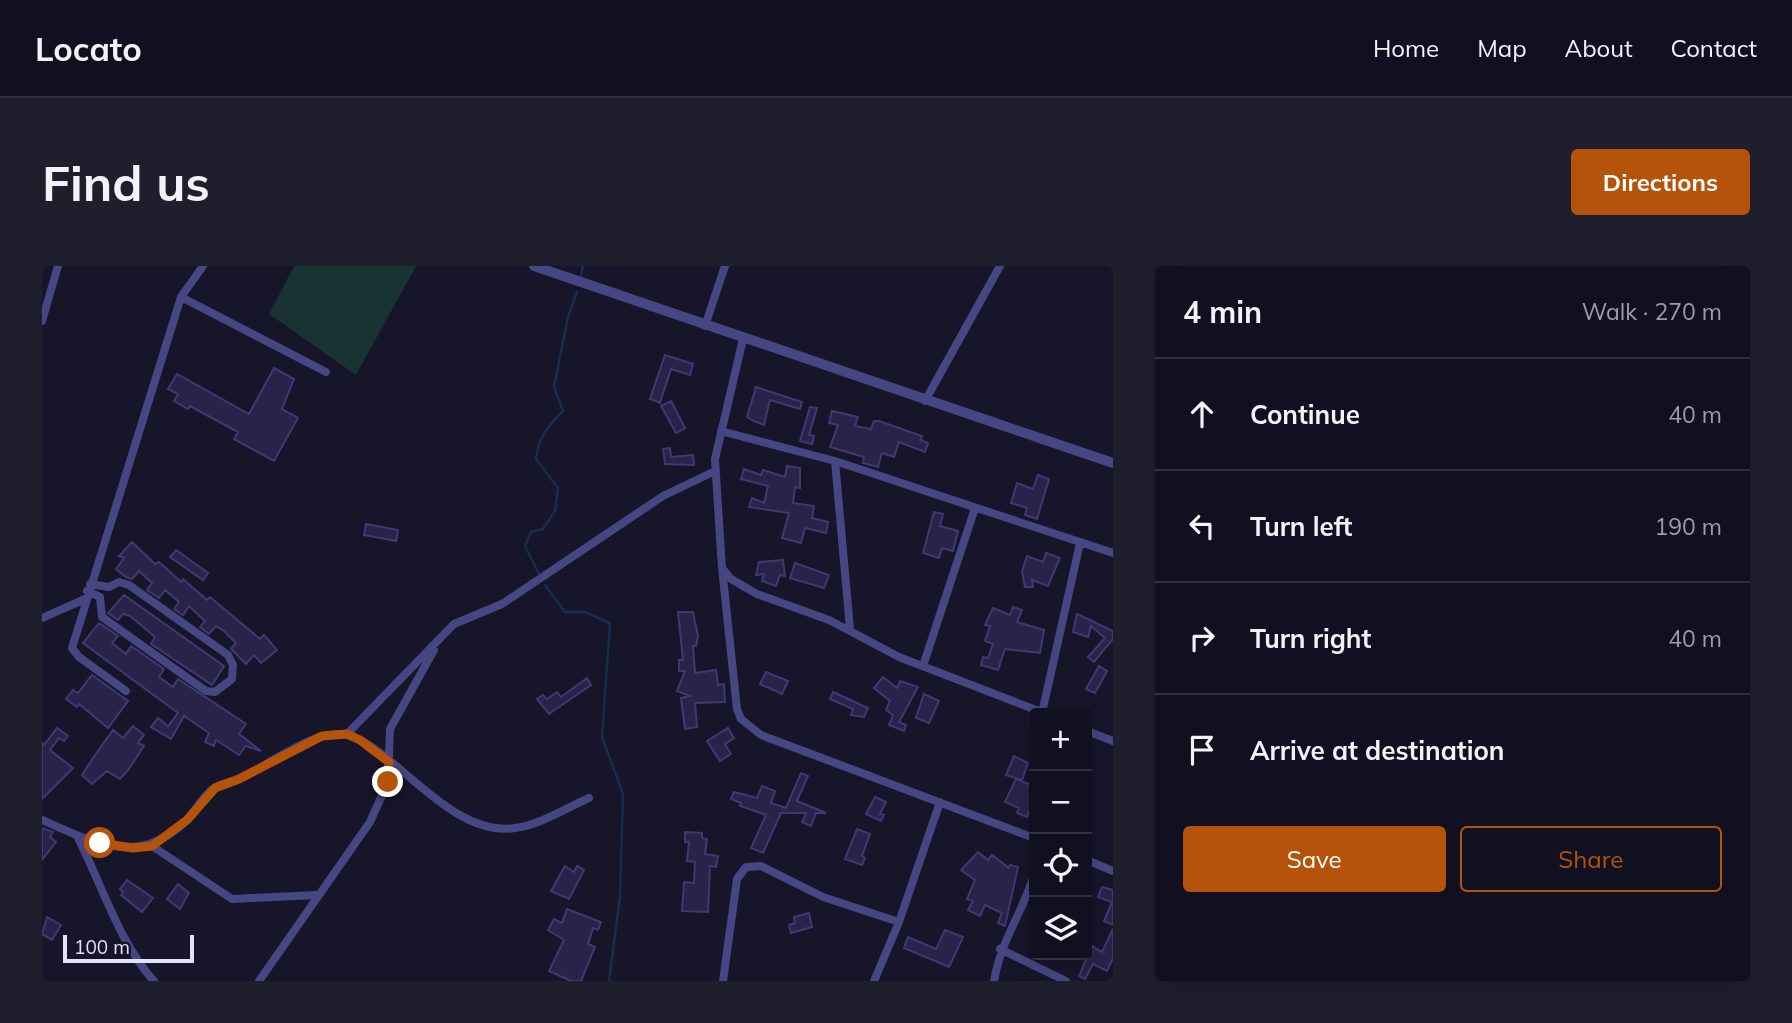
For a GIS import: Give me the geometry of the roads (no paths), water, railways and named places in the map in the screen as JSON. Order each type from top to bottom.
[{"type":"street","points":[[42,321],[58,266]]},
{"type":"street","points":[[125,691],[73,653],[87,591],[181,297],[202,266]]},
{"type":"street","points":[[534,266],[554,270],[705,326],[1113,463]]},
{"type":"street","points":[[705,326],[725,266]]},
{"type":"street","points":[[925,401],[1000,266]]},
{"type":"street","points":[[181,297],[326,372]]},
{"type":"street","points":[[743,339],[721,431],[715,471],[722,568],[737,709],[741,719],[761,735],[1029,836]]},
{"type":"street","points":[[721,431],[835,461],[1113,553]]},
{"type":"street","points":[[835,461],[850,629]]},
{"type":"street","points":[[347,734],[437,645],[454,624],[502,604],[663,496],[715,471]]},
{"type":"street","points":[[923,666],[975,508]]},
{"type":"street","points":[[1044,708],[1080,543]]},
{"type":"street","points":[[722,568],[731,579],[757,594],[850,629],[899,657],[1030,708]]},
{"type":"street","points":[[42,618],[87,591],[109,587],[119,582],[129,584],[228,655],[233,665],[232,679],[215,692],[206,691],[102,617],[100,597],[87,591]]},
{"type":"street","points":[[259,981],[316,895],[370,822],[384,795],[390,729],[437,645]]},
{"type":"street","points":[[1092,733],[1113,741]]},
{"type":"street","points":[[152,846],[187,820],[215,788],[239,779],[322,736],[347,734],[360,740],[449,807],[484,827],[515,828],[589,798]]},
{"type":"street","points":[[873,981],[899,922],[940,802]]},
{"type":"street","points":[[42,820],[77,836],[116,846],[152,846],[232,899],[316,895]]},
{"type":"street","points":[[77,836],[107,902],[139,961],[154,981]]},
{"type":"street","points":[[1092,862],[1113,871]]},
{"type":"street","points":[[723,981],[737,879],[746,867],[761,866],[823,897],[899,922]]},
{"type":"street","points":[[994,981],[1000,949],[1029,892]]},
{"type":"street","points":[[1000,949],[1066,981]]},
{"type":"waterway","points":[[581,276],[583,266]]},
{"type":"waterway","points":[[539,574],[525,546],[531,532],[543,529],[555,511],[558,488],[536,459],[545,432],[563,411],[554,387],[568,317],[577,292]]},
{"type":"waterway","points":[[545,585],[565,612],[585,612],[610,623],[602,737],[623,794],[620,897],[609,981]]}]
